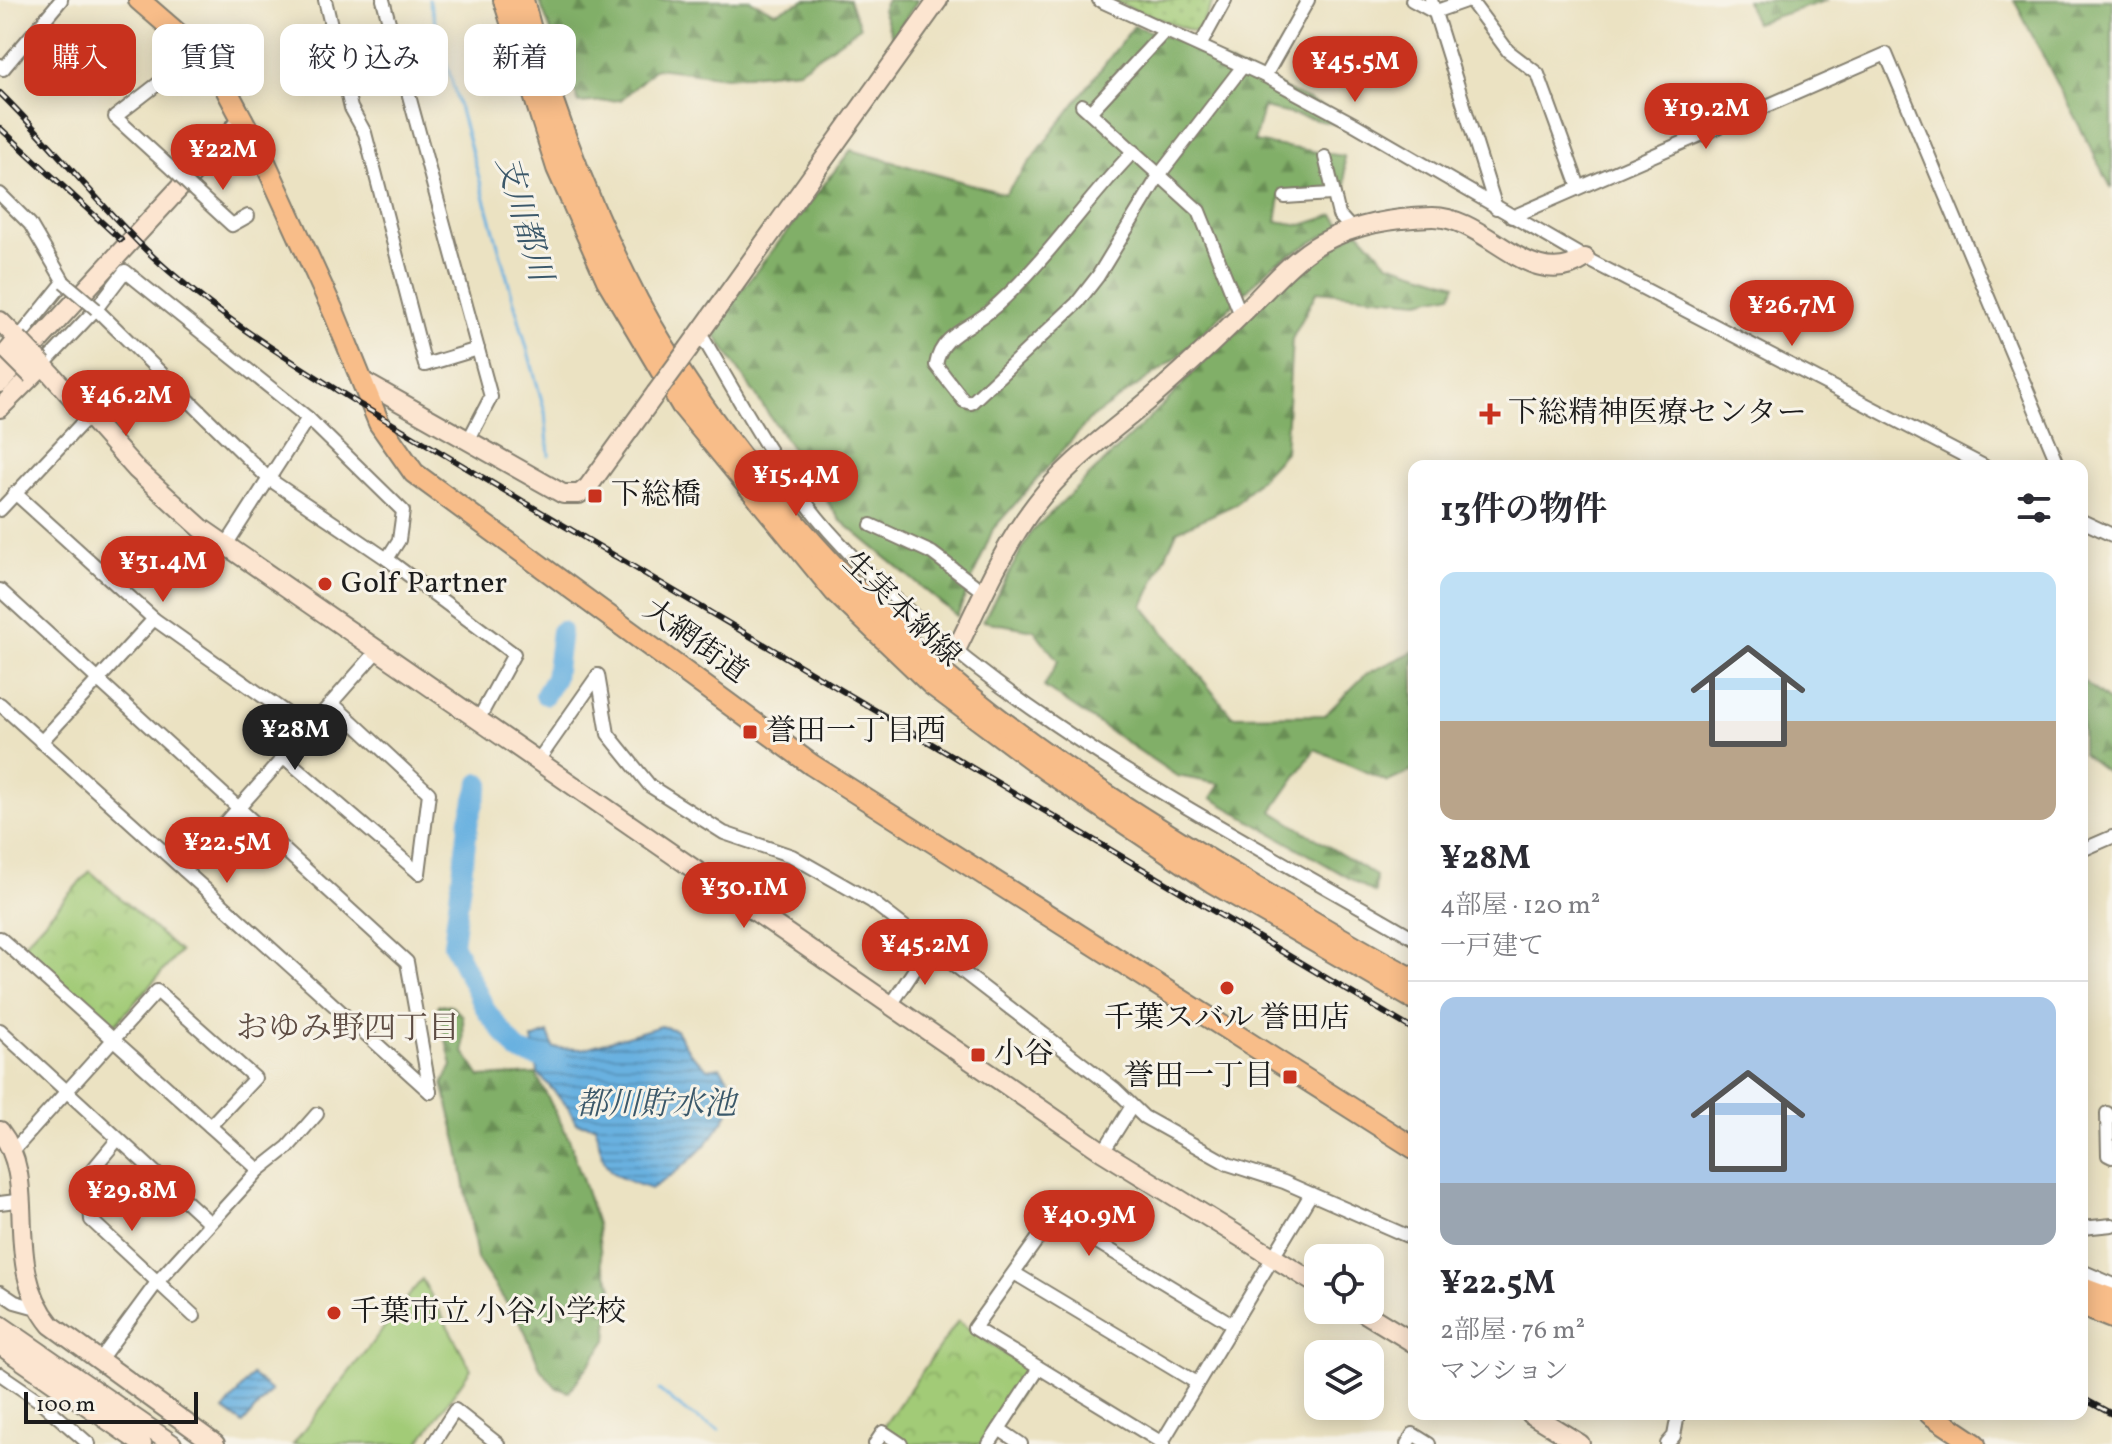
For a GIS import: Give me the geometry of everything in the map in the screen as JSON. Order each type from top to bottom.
[{"type":"main road","name":"大網街道","points":[[139,0],[167,24]]},
{"type":"main road","name":"生実本納線","points":[[504,0],[557,168],[607,280],[682,406],[834,591],[932,685],[1046,770],[1212,882],[1408,996]]},
{"type":"main road","name":"生実本納線","points":[[523,0],[559,124],[639,301],[671,356],[728,436],[831,560],[919,652],[1037,746],[1163,831],[1408,975]]},
{"type":"main road","name":"大網街道","points":[[228,96],[243,119],[366,383],[390,443],[414,473],[459,509],[812,765],[1408,1144]]},
{"type":"main road","points":[[2088,1290],[2112,1299]]},
{"type":"main road","points":[[2088,1308],[2112,1318]]},
{"type":"main road","points":[[1939,1420],[1975,1444]]},
{"type":"street","points":[[0,65],[3,69],[61,0]]},
{"type":"street","points":[[325,0],[331,24]]},
{"type":"street","points":[[383,0],[389,24]]},
{"type":"street","points":[[366,383],[563,494],[573,496],[588,487],[938,0]]},
{"type":"street","points":[[1099,0],[1201,44],[1265,76],[1585,258],[1972,460]]},
{"type":"street","points":[[1201,44],[1225,0]]},
{"type":"street","points":[[1265,76],[1308,0]]},
{"type":"street","points":[[1412,0],[1433,6],[1469,0],[1508,51],[1538,74],[1579,187]]},
{"type":"street","points":[[1433,6],[1496,208]]},
{"type":"street","points":[[1166,30],[1086,108],[1199,211],[1241,315]]},
{"type":"street","points":[[1512,217],[1886,54],[2056,460]]},
{"type":"street","points":[[1134,151],[1091,195],[1016,289],[983,317],[949,338],[939,350],[936,365],[964,401],[971,403],[1077,303],[1098,276],[1160,174],[1243,66]]},
{"type":"street","points":[[152,88],[115,117],[232,225],[248,216]]},
{"type":"street","points":[[348,96],[365,133],[425,365],[478,349]]},
{"type":"street","points":[[409,96],[491,397],[468,441]]},
{"type":"street","points":[[0,383],[243,119]]},
{"type":"street","points":[[1325,157],[1331,194],[1339,215],[1351,228]]},
{"type":"street","points":[[0,194],[30,224],[64,282],[96,309],[269,479],[387,559],[514,654],[478,720]]},
{"type":"street","points":[[1285,197],[1331,194]]},
{"type":"street","points":[[955,652],[1015,535],[1055,480],[1155,396],[1318,245],[1351,228],[1397,219],[1436,217],[1463,221],[1514,254],[1553,270],[1570,268],[1585,258]]},
{"type":"street","points":[[0,408],[96,309],[125,271],[308,418],[403,511],[399,540],[387,559]]},
{"type":"street","points":[[7,349],[64,282]]},
{"type":"street","points":[[0,321],[7,349],[37,370],[136,469],[201,528]]},
{"type":"street","points":[[694,340],[787,477],[829,531],[955,652],[1213,825],[1408,935]]},
{"type":"street","points":[[37,370],[155,497],[1103,1152],[1304,1277]]},
{"type":"street","points":[[226,545],[308,418]]},
{"type":"street","points":[[0,510],[83,422]]},
{"type":"street","points":[[15,493],[154,619],[309,729]]},
{"type":"street","points":[[2088,524],[2112,535]]},
{"type":"street","points":[[871,525],[932,553],[985,593]]},
{"type":"street","points":[[0,590],[407,962],[430,1092],[0,704]]},
{"type":"street","points":[[41,742],[154,619]]},
{"type":"street","points":[[184,870],[378,650]]},
{"type":"street","points":[[537,762],[598,675],[608,734],[650,786],[724,833],[792,856],[871,901],[1144,1117],[1228,1164],[1311,1194],[1408,1236]]},
{"type":"street","points":[[284,757],[419,873],[429,793],[332,703]]},
{"type":"street","points":[[2088,847],[2112,837]]},
{"type":"street","points":[[0,938],[259,1170]]},
{"type":"street","points":[[891,1005],[929,948]]},
{"type":"street","points":[[12,1152],[157,991],[255,1078],[210,1126]]},
{"type":"street","points":[[0,1030],[210,1223]]},
{"type":"street","points":[[1103,1152],[1132,1106]]},
{"type":"street","points":[[2107,1113],[2108,1155],[2112,1157]]},
{"type":"street","points":[[99,1361],[158,1281],[259,1170],[288,1147],[317,1114]]},
{"type":"street","points":[[0,1131],[12,1152],[16,1167],[8,1202],[33,1307],[51,1325],[215,1444]]},
{"type":"street","points":[[118,1139],[88,1175],[91,1220],[194,1316]]},
{"type":"street","points":[[1232,1324],[1054,1216],[974,1328],[1162,1444],[1311,1194]]},
{"type":"street","points":[[2088,1227],[2112,1225]]},
{"type":"street","points":[[1014,1273],[1197,1383]]},
{"type":"street","points":[[2088,1274],[2112,1284]]},
{"type":"street","points":[[0,1292],[15,1302],[33,1307]]},
{"type":"street","points":[[1383,1324],[1408,1339]]},
{"type":"street","points":[[0,1325],[172,1444]]},
{"type":"street","points":[[0,1345],[142,1444]]},
{"type":"street","points":[[989,1444],[1039,1368]]},
{"type":"street","points":[[0,1374],[41,1402],[89,1444]]},
{"type":"street","points":[[433,1444],[455,1410],[498,1444]]},
{"type":"street","points":[[1541,1420],[1580,1444]]},
{"type":"street","points":[[1676,1420],[1670,1440],[1686,1444]]},
{"type":"street","points":[[999,1429],[1021,1444]]},
{"type":"street","points":[[875,1444],[883,1432],[901,1444]]},
{"type":"street","points":[[1407,1444],[1413,1434],[1429,1444]]},
{"type":"green space","points":[[539,0],[750,0],[775,12],[806,0],[849,0],[860,27],[799,70],[726,77],[656,68],[621,100],[579,103],[576,95],[576,24],[548,24]]},
{"type":"green space","points":[[887,0],[918,0],[893,38],[882,10]]},
{"type":"green space","points":[[1109,0],[1214,0],[1197,33]]},
{"type":"green space","points":[[1746,0],[1828,0],[1755,23]]},
{"type":"green space","points":[[2014,0],[2112,0],[2112,189]]},
{"type":"green space","points":[[1134,26],[1185,43],[1337,113],[1339,125],[1263,108],[1254,142],[1344,156],[1346,191],[1281,191],[1276,221],[1302,225],[1334,215],[1342,226],[1275,263],[1178,357],[1091,418],[993,529],[957,616],[840,520],[711,329],[851,150],[1005,194]]},
{"type":"green space","points":[[1358,230],[1388,263],[1456,284],[1452,294],[1419,301],[1317,291],[1292,339],[1285,452],[1236,504],[1177,531],[1143,606],[1232,716],[1325,715],[1366,674],[1408,654],[1408,773],[1388,782],[1315,749],[1272,811],[1376,876],[1375,893],[1211,798],[1220,784],[1177,776],[1044,687],[1058,661],[1034,630],[983,621],[1031,532],[1167,401],[1261,300]]},
{"type":"green space","points":[[2088,685],[2112,704],[2112,769],[2107,772],[2088,758]]},
{"type":"green space","points":[[90,871],[180,952],[111,1029],[20,948]]},
{"type":"green space","points":[[438,1005],[450,1005],[463,1016],[464,1052],[480,1077],[536,1074],[569,1139],[597,1224],[602,1264],[612,1285],[607,1340],[569,1392],[557,1388],[541,1370],[525,1331],[477,1259],[459,1149],[443,1083],[452,1066]]},
{"type":"green space","points":[[422,1279],[471,1369],[418,1444],[293,1444]]},
{"type":"green space","points":[[958,1321],[1033,1374],[984,1444],[908,1444],[883,1427]]},
{"type":"water","name":"都川貯水池","points":[[661,1026],[676,1030],[690,1053],[708,1069],[720,1067],[738,1092],[731,1108],[703,1148],[651,1189],[615,1175],[610,1170],[605,1163],[595,1126],[576,1123],[568,1107],[538,1073],[532,1039],[548,1033],[554,1048],[582,1049]]},
{"type":"water","points":[[252,1375],[271,1391],[243,1424],[224,1410]]},
{"type":"waterway","name":"支川都川","points":[[429,0],[545,412],[549,455]]},
{"type":"waterway","name":"支川都川","points":[[545,695],[555,678],[561,631]]},
{"type":"waterway","name":"支川都川","points":[[480,783],[469,819],[453,944],[487,1012],[519,1052],[559,1063]]},
{"type":"waterway","points":[[659,1390],[686,1412],[719,1430]]},
{"type":"railway","points":[[0,93],[146,250],[196,293],[276,351],[359,404],[1408,1026]]},
{"type":"railway","points":[[0,128],[121,240]]},
{"type":"railway","points":[[2088,1401],[2112,1414]]},
{"type":"place","name":"下総精神医療センター","points":[[1490,414]]},
{"type":"place","name":"下総橋","points":[[595,496]]},
{"type":"place","name":"Golf Partner","points":[[325,584]]},
{"type":"place","name":"誉田一丁目西","points":[[750,732]]},
{"type":"place","name":"千葉スバル 誉田店","points":[[1227,988]]},
{"type":"place","name":"小谷","points":[[978,1055]]},
{"type":"place","name":"誉田一丁目","points":[[1290,1077]]},
{"type":"place","name":"千葉市立 小谷小学校","points":[[334,1313]]},
{"type":"district","name":"おゆみ野四丁目","points":[[348,1030]]}]
